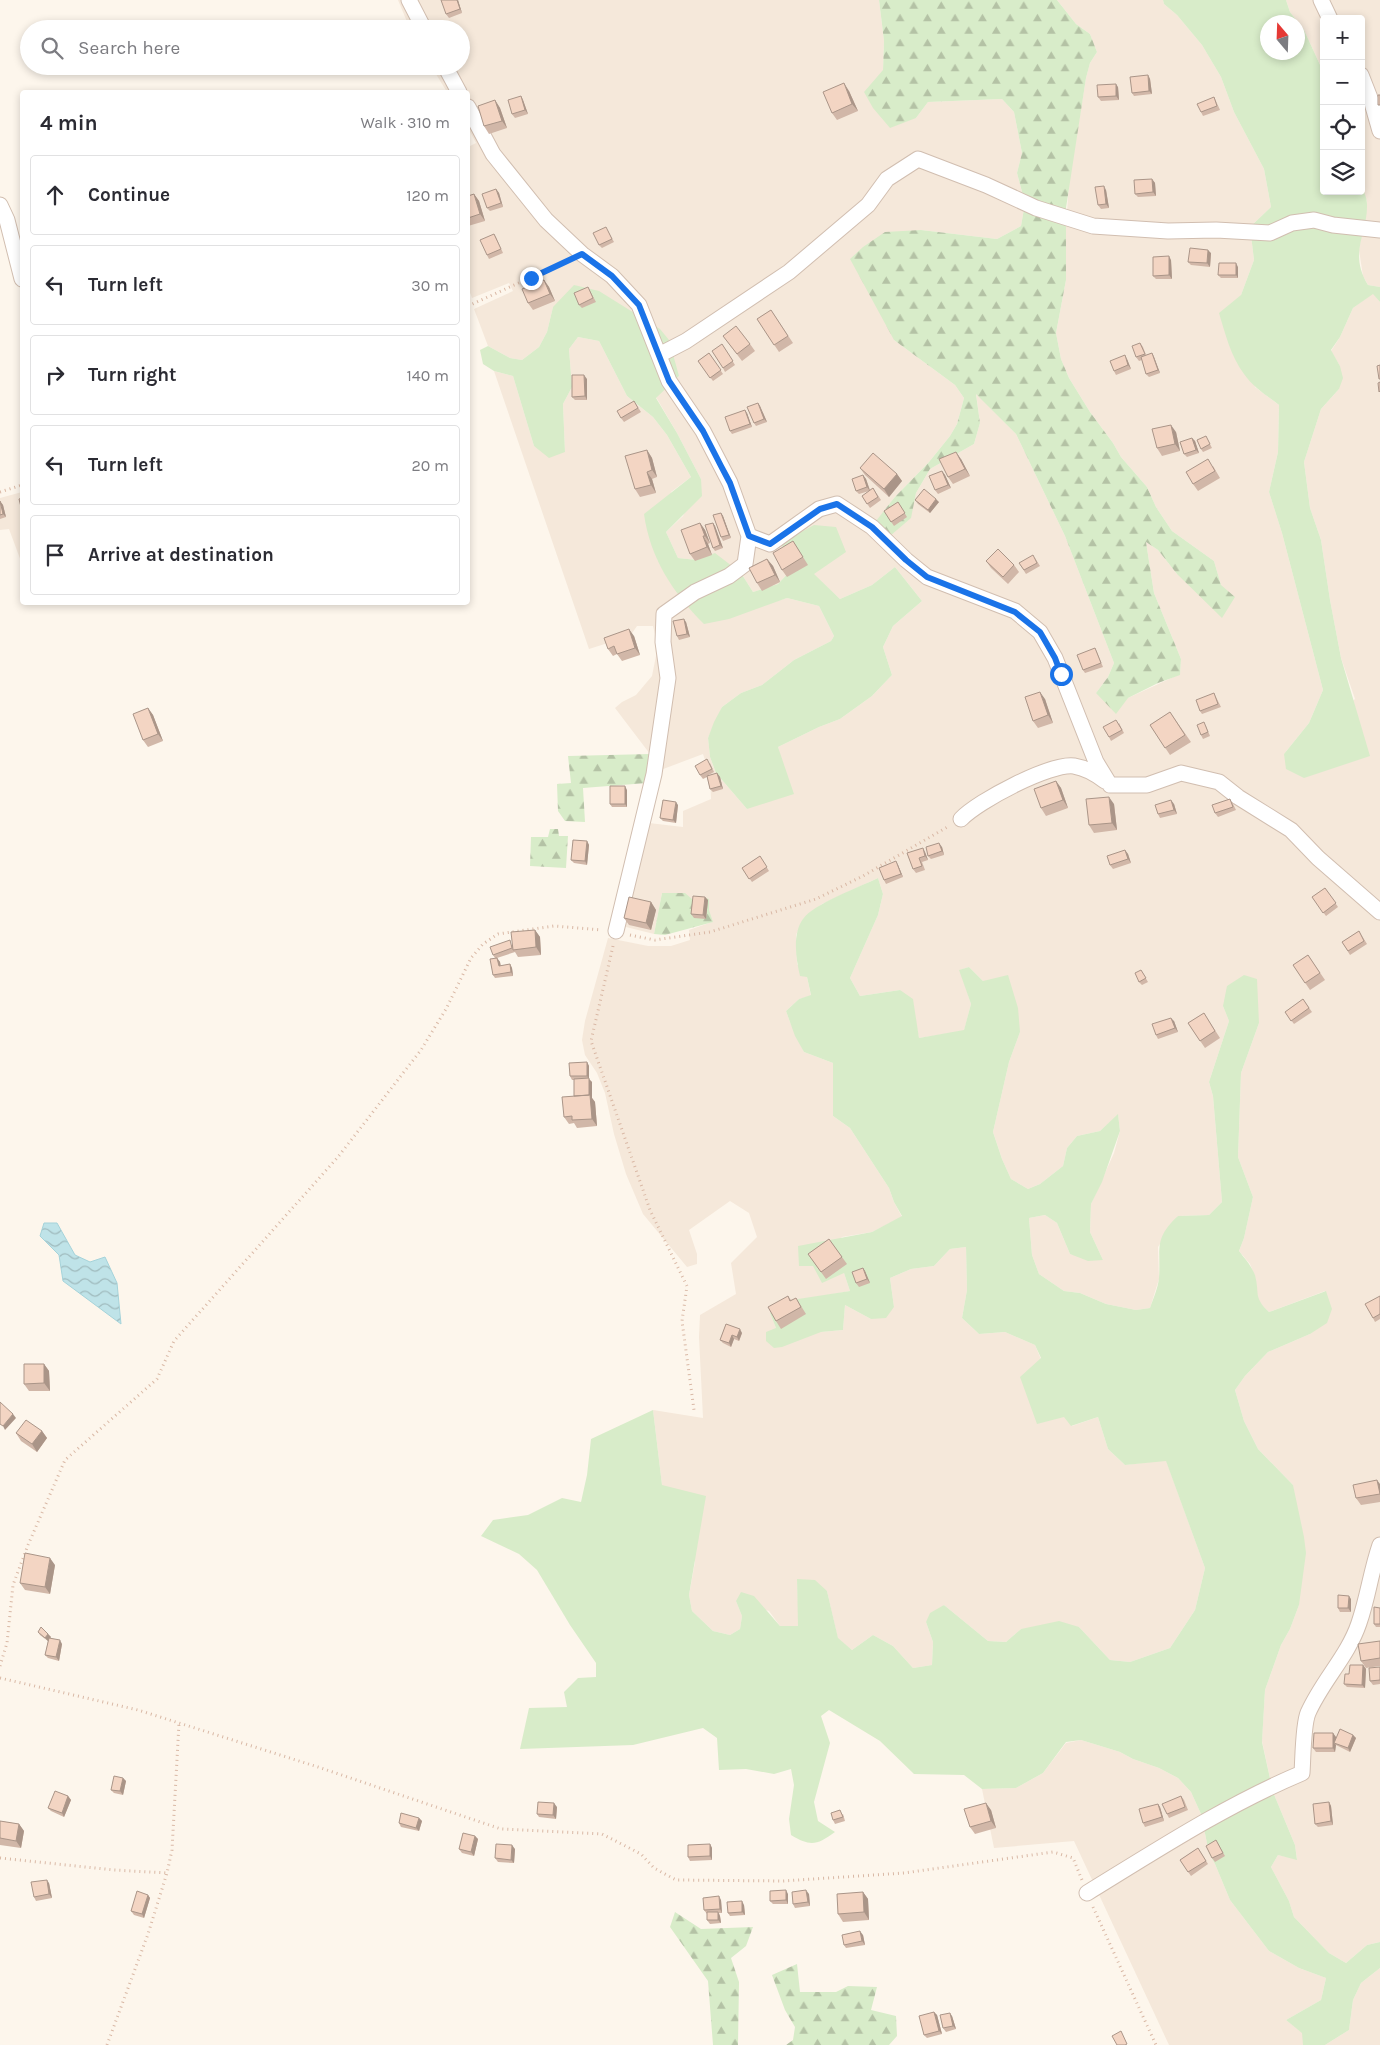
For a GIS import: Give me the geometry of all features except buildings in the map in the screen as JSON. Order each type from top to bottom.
[{"type":"street","points":[[410,0],[420,20]]},
{"type":"street","points":[[1321,0],[1328,15]]},
{"type":"street","points":[[450,75],[458,90]]},
{"type":"street","points":[[1365,85],[1380,130]]},
{"type":"street","points":[[470,112],[493,154],[546,220],[582,254],[612,276],[639,305],[669,381],[703,431],[730,483],[749,536],[745,564],[729,576],[695,592],[664,614],[663,642],[668,678],[654,774],[616,931]]},
{"type":"street","points":[[659,355],[686,341],[789,272],[868,204],[887,179],[918,159],[986,185],[1036,208],[1093,226],[1168,232],[1216,230],[1270,233],[1292,223],[1314,220],[1333,225],[1380,230]]},
{"type":"street","points":[[0,205],[8,220],[20,271]]},
{"type":"street","points":[[749,536],[770,544],[820,509],[837,504],[872,527],[906,560],[927,577],[1015,612],[1040,632],[1055,658],[1088,744],[1110,785]]},
{"type":"street","points":[[961,819],[1010,786],[1063,766],[1075,766],[1095,773],[1110,785],[1147,785],[1181,773],[1219,782],[1238,797],[1291,830],[1318,858],[1380,912]]},
{"type":"street","points":[[1087,1893],[1209,1818],[1275,1784],[1302,1773],[1308,1714],[1326,1682],[1342,1660],[1359,1624],[1373,1565],[1380,1545]]},
{"type":"path","points":[[470,305],[582,254]]},
{"type":"path","points":[[0,492],[20,486]]},
{"type":"path","points":[[0,1666],[7,1643],[13,1585],[28,1545],[65,1460],[157,1379],[174,1341],[338,1157],[421,1050],[446,1009],[471,958],[483,944],[498,934],[554,926],[616,931],[655,940],[700,934],[816,899],[863,876],[961,819]]},
{"type":"path","points":[[616,931],[591,1042],[650,1210],[687,1286],[682,1321],[694,1410]]},
{"type":"path","points":[[0,1678],[138,1710],[501,1829],[602,1834],[641,1854],[654,1868],[676,1880],[782,1881],[894,1873],[1053,1852],[1073,1858],[1156,2045]]},
{"type":"path","points":[[107,2045],[151,1926],[167,1873],[172,1850],[178,1723]]},
{"type":"path","points":[[0,1858],[114,1870],[167,1873]]},
{"type":"shaded area","points":[[398,0],[879,0],[884,41],[883,70],[916,118],[928,102],[1002,99],[1014,112],[1022,153],[1017,173],[1025,203],[1021,226],[997,239],[921,230],[894,340],[955,385],[964,398],[957,424],[950,436],[929,462],[894,498],[870,530],[910,518],[916,493],[930,469],[974,444],[980,423],[976,393],[1016,434],[1065,536],[1114,663],[1108,677],[1096,693],[1128,698],[1180,674],[1181,659],[1154,593],[1146,542],[1158,550],[1177,574],[1221,585],[1214,561],[1172,531],[1156,507],[1147,487],[1121,457],[1090,412],[1069,378],[1061,359],[1056,333],[1066,280],[1065,241],[1069,182],[1086,78],[1090,63],[1097,52],[1090,34],[1076,24],[1057,0],[1163,0],[1164,4],[1177,15],[1202,45],[1221,77],[1234,112],[1264,169],[1271,207],[1250,227],[1254,260],[1241,295],[1255,387],[1279,405],[1278,452],[1269,492],[1282,533],[1323,690],[1309,723],[1284,754],[1355,699],[1341,658],[1321,540],[1310,508],[1304,462],[1321,409],[1339,389],[1340,366],[1331,351],[1340,337],[1353,308],[1373,293],[1380,302],[1380,1942],[1367,1945],[1346,1963],[1329,1953],[1294,1917],[1289,1901],[1271,1867],[1278,1855],[1297,1859],[1295,1845],[1273,1792],[1262,1741],[1265,1690],[1281,1645],[1290,1629],[1299,1605],[1293,1485],[1258,1449],[1244,1421],[1235,1390],[1245,1376],[1268,1352],[1310,1334],[1325,1291],[1269,1312],[1258,1302],[1255,1276],[1250,1264],[1239,1251],[1244,1238],[1253,1197],[1238,1157],[1241,1073],[1259,1023],[1223,1006],[1229,1021],[1209,1082],[1213,1096],[1222,1202],[1209,1215],[1178,1216],[1158,1247],[1159,1279],[1150,1308],[1136,1310],[1106,1304],[1080,1293],[1064,1291],[1039,1274],[1032,1255],[1029,1218],[1045,1215],[1057,1223],[1070,1254],[1103,1260],[1090,1232],[1091,1204],[1114,1153],[1120,1131],[1118,1115],[1100,1131],[1077,1136],[1067,1148],[1063,1166],[1040,1184],[1028,1189],[1011,1179],[993,1132],[1009,1062],[1020,1032],[983,981],[969,967],[960,970],[971,1004],[964,1031],[919,1038],[916,1024],[900,990],[860,996],[850,978],[878,915],[883,894],[878,878],[822,904],[804,918],[796,935],[797,964],[807,977],[811,996],[799,999],[786,1011],[804,1052],[833,1063],[833,1116],[850,1128],[889,1188],[902,1217],[872,1232],[842,1237],[813,1266],[844,1273],[850,1291],[828,1295],[770,1313],[776,1328],[821,1332],[843,1330],[845,1305],[871,1319],[894,1307],[890,1278],[911,1269],[934,1266],[950,1249],[966,1247],[967,1290],[962,1318],[979,1334],[1005,1332],[1035,1345],[1065,1417],[1072,1426],[1098,1417],[1108,1449],[1125,1465],[1166,1460],[1205,1568],[1195,1610],[1170,1648],[1130,1662],[1110,1660],[1079,1627],[1021,1629],[1006,1642],[988,1641],[944,1605],[926,1622],[933,1642],[932,1665],[913,1668],[893,1646],[873,1635],[852,1650],[838,1639],[827,1591],[797,1580],[799,1626],[780,1626],[769,1611],[736,1601],[742,1616],[740,1629],[730,1635],[713,1631],[692,1611],[689,1595],[695,1562],[662,1485],[653,1410],[703,1418],[699,1337],[700,1315],[736,1294],[731,1263],[757,1237],[749,1213],[730,1201],[689,1230],[697,1254],[697,1264],[687,1267],[643,1214],[626,1174],[614,1134],[605,1093],[597,1073],[585,1055],[582,1040],[585,1021],[608,938],[648,946],[671,946],[690,940],[689,930],[712,922],[703,897],[692,899],[662,893],[654,934],[622,926],[649,823],[683,827],[683,811],[711,799],[710,775],[703,754],[658,771],[650,754],[615,708],[636,695],[652,676],[658,646],[653,626],[637,626],[630,636],[589,649],[494,371],[513,376],[534,446],[565,452],[563,404],[572,387],[569,349],[578,337],[599,341],[627,396],[653,417],[667,435],[691,477],[671,492],[657,560],[761,606],[787,598],[819,606],[834,636],[831,641],[794,660],[762,685],[741,693],[722,707],[708,738],[710,757],[716,773],[747,809],[783,767],[778,747],[840,719],[872,696],[892,675],[883,647],[893,626],[922,601],[895,567],[872,585],[840,599],[781,544],[791,570],[778,584],[753,592],[741,573],[697,560],[678,558],[666,532],[683,516],[701,479],[656,397],[679,376],[553,307],[547,332],[539,347],[522,360],[510,358],[488,346],[474,309],[513,291],[509,283],[472,298],[470,292],[470,146],[476,143],[470,132],[470,90],[446,90],[437,75],[470,75],[470,20],[406,20]]},
{"type":"shaded area","points":[[1286,0],[1380,0],[1380,287],[1368,285],[1363,276],[1359,250],[1367,202],[1365,195],[1365,15],[1320,15],[1320,65],[1305,32],[1305,15],[1292,15]]},
{"type":"shaded area","points":[[20,493],[20,559],[9,529],[0,530],[0,498]]},
{"type":"shaded area","points":[[1081,1740],[1120,1752],[1133,1759],[1159,1768],[1178,1778],[1191,1792],[1201,1814],[1209,1853],[1230,1900],[1269,1951],[1299,1968],[1326,1978],[1321,2000],[1286,2020],[1303,2033],[1303,2045],[1169,2045],[1074,1841],[994,1848],[982,1789],[1016,1788],[1043,1773],[1066,1743]]},
{"type":"shaded area","points":[[1380,1968],[1380,2045],[1325,2045],[1349,2030],[1353,2000],[1361,1983]]},
{"type":"green space","points":[[879,0],[1057,0],[1076,24],[1090,34],[1097,52],[1090,63],[1086,78],[1066,208],[1066,280],[1056,333],[1061,359],[1069,378],[1090,412],[1121,457],[1147,487],[1156,507],[1172,531],[1214,561],[1221,585],[1235,597],[1222,618],[1177,574],[1158,550],[1146,542],[1154,593],[1181,659],[1180,675],[1158,683],[1128,698],[1116,714],[1096,693],[1108,677],[1114,663],[1065,536],[1016,434],[976,394],[980,423],[974,444],[930,469],[916,493],[911,518],[890,536],[869,530],[894,498],[929,462],[950,436],[957,424],[964,398],[955,385],[894,340],[850,259],[863,247],[885,232],[921,230],[997,239],[1021,226],[1025,203],[1017,173],[1022,153],[1014,112],[1002,99],[928,102],[916,118],[890,128],[873,108],[864,92],[883,70],[884,41]]},
{"type":"green space","points":[[1163,0],[1286,0],[1292,15],[1260,15],[1260,60],[1305,60],[1305,32],[1320,65],[1320,195],[1365,194],[1367,215],[1360,243],[1360,263],[1362,273],[1368,285],[1380,287],[1380,302],[1373,294],[1353,308],[1340,337],[1331,350],[1340,366],[1343,378],[1339,389],[1321,409],[1304,462],[1310,508],[1321,540],[1341,658],[1370,756],[1304,778],[1286,769],[1284,754],[1309,723],[1323,690],[1282,533],[1269,492],[1278,452],[1279,405],[1251,383],[1239,367],[1229,345],[1219,313],[1241,295],[1254,260],[1250,227],[1271,207],[1264,169],[1234,112],[1221,77],[1202,45],[1177,15],[1164,4]]},
{"type":"green space","points":[[574,285],[599,291],[660,329],[669,340],[679,376],[656,398],[701,479],[702,496],[666,532],[678,558],[697,560],[715,553],[741,573],[753,592],[778,584],[791,570],[781,543],[814,525],[836,527],[846,552],[814,574],[840,599],[872,585],[895,567],[922,601],[893,626],[883,647],[892,675],[872,696],[840,719],[778,747],[794,794],[747,809],[716,773],[710,757],[708,738],[722,707],[741,693],[762,685],[794,660],[831,641],[834,636],[819,606],[787,598],[729,619],[704,624],[682,600],[657,560],[644,514],[691,477],[667,435],[653,417],[627,396],[599,341],[578,337],[569,349],[572,387],[563,404],[565,452],[549,458],[534,446],[513,376],[494,371],[483,364],[480,350],[488,346],[510,358],[522,360],[539,347],[547,332],[553,307]]},
{"type":"green space","points":[[650,754],[647,783],[583,788],[585,822],[565,821],[558,811],[557,784],[571,783],[568,756]]},
{"type":"green space","points":[[550,829],[558,829],[559,836],[568,836],[566,868],[530,866],[531,837],[548,837]]},
{"type":"green space","points":[[878,878],[883,894],[878,915],[850,978],[860,996],[900,990],[913,999],[919,1038],[964,1030],[971,1004],[959,970],[969,967],[983,981],[1008,975],[1018,1008],[1020,1032],[1009,1062],[993,1132],[1011,1179],[1028,1189],[1040,1184],[1063,1166],[1067,1148],[1077,1136],[1100,1131],[1118,1114],[1120,1131],[1102,1182],[1091,1204],[1090,1232],[1103,1260],[1088,1261],[1070,1254],[1057,1223],[1045,1215],[1029,1218],[1032,1255],[1039,1274],[1064,1291],[1080,1293],[1106,1304],[1136,1310],[1150,1308],[1157,1290],[1159,1252],[1165,1231],[1178,1216],[1209,1215],[1222,1202],[1213,1096],[1209,1082],[1229,1021],[1223,1006],[1227,986],[1244,975],[1257,979],[1259,1023],[1241,1073],[1238,1157],[1253,1197],[1244,1238],[1239,1251],[1255,1275],[1259,1299],[1269,1312],[1326,1291],[1332,1309],[1327,1323],[1310,1334],[1268,1352],[1245,1376],[1235,1390],[1244,1421],[1258,1449],[1293,1485],[1306,1553],[1299,1605],[1290,1629],[1281,1645],[1265,1690],[1262,1742],[1273,1792],[1295,1845],[1297,1860],[1278,1855],[1271,1867],[1289,1901],[1294,1917],[1329,1953],[1346,1963],[1367,1945],[1380,1942],[1380,1968],[1361,1983],[1353,2000],[1349,2030],[1325,2045],[1303,2045],[1302,2033],[1286,2020],[1321,2000],[1326,1978],[1299,1968],[1269,1951],[1230,1900],[1209,1853],[1201,1814],[1191,1792],[1178,1778],[1120,1752],[1081,1740],[1066,1742],[1043,1773],[1016,1788],[982,1789],[964,1775],[914,1774],[880,1741],[829,1710],[821,1716],[830,1743],[814,1802],[818,1821],[835,1832],[823,1840],[809,1843],[791,1835],[789,1819],[794,1785],[791,1769],[774,1774],[746,1769],[719,1770],[717,1738],[703,1728],[633,1745],[520,1749],[529,1708],[567,1707],[564,1692],[578,1678],[596,1677],[596,1663],[570,1625],[537,1570],[519,1554],[481,1536],[493,1520],[528,1515],[562,1498],[581,1502],[587,1475],[591,1439],[653,1410],[662,1485],[706,1496],[689,1595],[692,1611],[713,1631],[730,1635],[740,1629],[742,1616],[736,1601],[741,1592],[754,1596],[780,1626],[798,1626],[797,1579],[815,1580],[827,1591],[838,1638],[852,1650],[873,1635],[893,1646],[913,1668],[932,1665],[933,1642],[926,1622],[930,1613],[944,1605],[988,1641],[1006,1642],[1021,1629],[1059,1621],[1079,1627],[1110,1660],[1130,1662],[1170,1648],[1195,1610],[1205,1568],[1166,1461],[1125,1465],[1108,1449],[1098,1417],[1071,1426],[1064,1417],[1037,1424],[1020,1377],[1041,1358],[1035,1345],[1005,1332],[979,1334],[962,1318],[967,1290],[966,1247],[950,1249],[934,1266],[911,1269],[890,1278],[894,1307],[886,1318],[871,1319],[845,1305],[843,1330],[821,1332],[782,1347],[774,1348],[766,1341],[766,1332],[776,1328],[770,1313],[798,1299],[850,1291],[844,1273],[822,1283],[813,1266],[799,1266],[798,1246],[872,1232],[902,1216],[889,1188],[850,1128],[833,1116],[833,1063],[804,1052],[795,1036],[786,1011],[799,999],[811,995],[807,977],[800,976],[796,954],[797,932],[803,919],[808,913],[826,902]]},
{"type":"green space","points":[[662,893],[685,893],[692,899],[703,897],[709,899],[709,910],[713,922],[665,935],[654,934]]},
{"type":"green space","points":[[675,1912],[701,1929],[753,1927],[746,1946],[731,1958],[739,1982],[738,2045],[713,2045],[708,1981],[670,1927]]},
{"type":"green space","points":[[797,1964],[800,1992],[836,1992],[848,1986],[877,1987],[871,2010],[896,2016],[897,2036],[889,2045],[786,2045],[793,2040],[795,2027],[785,2010],[772,1975]]},
{"type":"water","points":[[44,1223],[57,1223],[75,1255],[90,1262],[105,1257],[117,1283],[121,1324],[63,1281],[59,1255],[40,1236]]},
{"type":"route","points":[[531,278],[582,254],[612,276],[639,305],[669,381],[703,431],[730,483],[749,536],[770,544],[820,509],[837,504],[872,527],[906,560],[927,577],[1015,612],[1040,632],[1055,658],[1061,674]]}]
